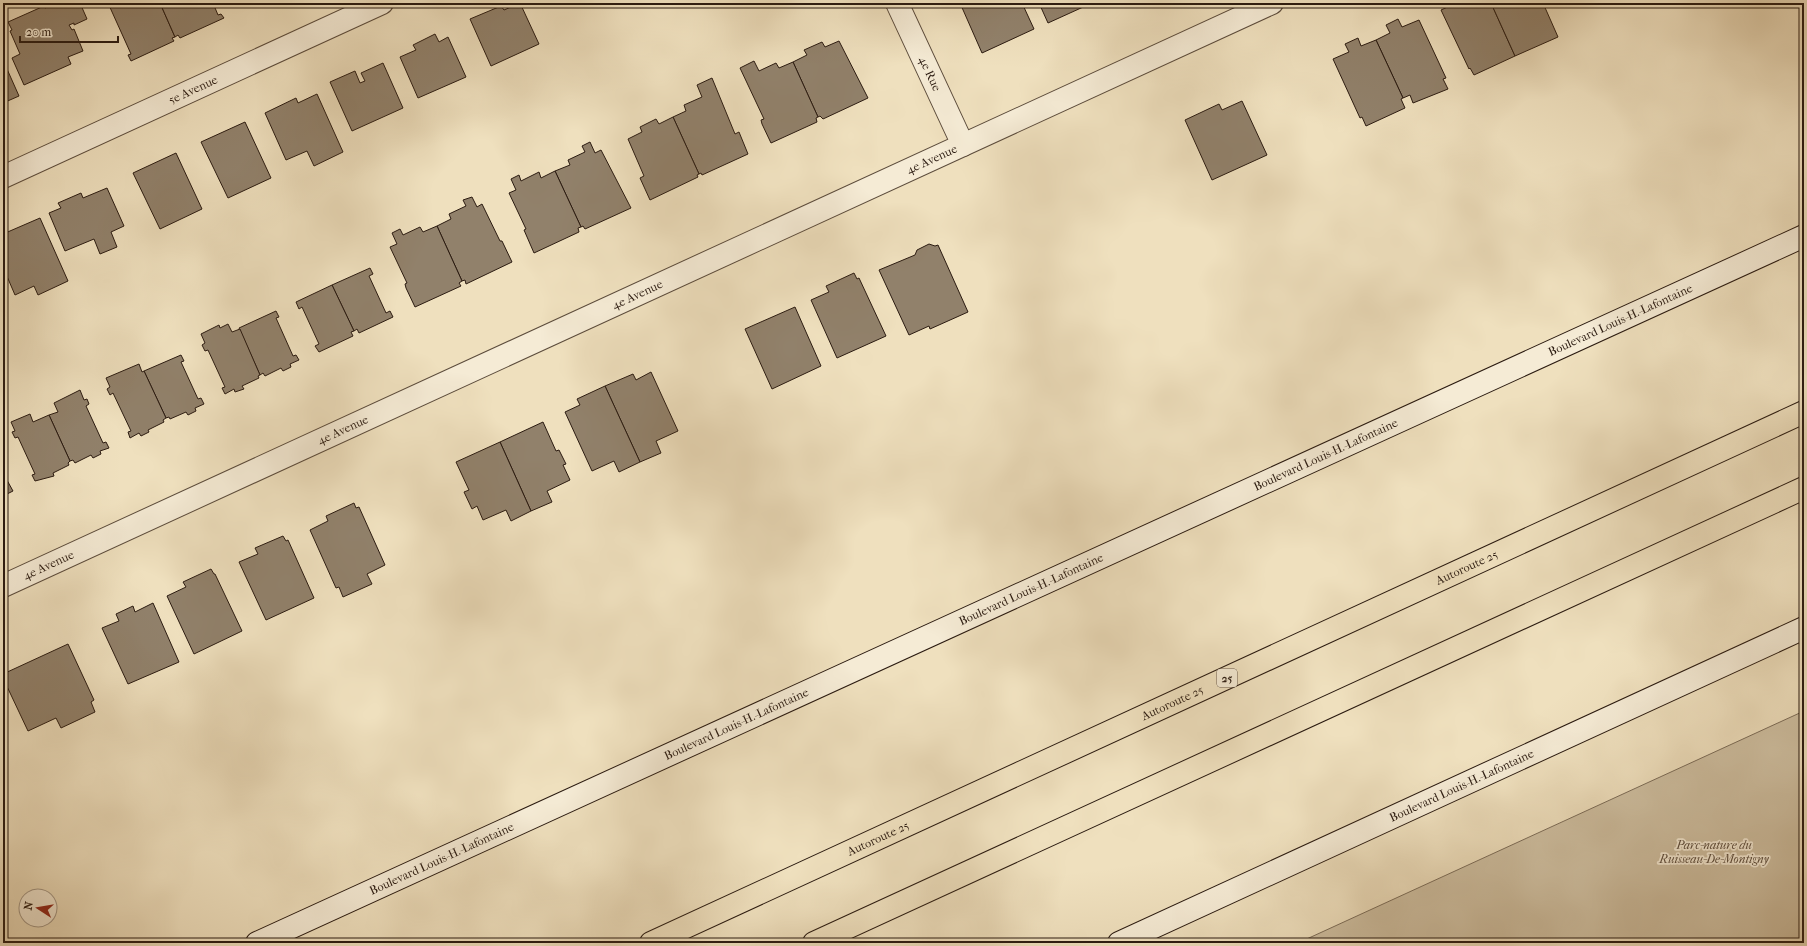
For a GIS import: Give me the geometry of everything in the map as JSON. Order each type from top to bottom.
[{"type":"highway","name":"Autoroute 25","points":[[651,943],[1804,412]]},
{"type":"highway","points":[[814,943],[1804,488]]},
{"type":"main road","name":"5e Avenue","points":[[3,177],[382,3]]},
{"type":"main road","name":"4e Rue","points":[[897,3],[963,145]]},
{"type":"main road","name":"4e Avenue","points":[[3,586],[1272,3]]},
{"type":"main road","name":"Boulevard Louis-H.-Lafontaine","points":[[257,943],[1804,236]]},
{"type":"main road","name":"Boulevard Louis-H.-Lafontaine","points":[[1120,943],[1804,628]]},
{"type":"green space","name":"Parc-nature du Ruisseau-De-Montigny","points":[[1804,711],[1804,943],[1298,943]]},
{"type":"building","points":[[59,3],[80,3],[87,19],[74,25],[74,23],[69,25],[72,30],[74,29],[83,51],[68,57],[71,64],[24,85],[12,58],[20,54],[10,31],[12,30],[8,22],[44,6],[45,8]]},
{"type":"building","points":[[108,3],[160,3],[175,37],[172,38],[174,41],[131,61],[128,55],[131,54]]},
{"type":"building","points":[[160,3],[213,3],[218,15],[221,14],[224,18],[180,38],[178,35],[175,37]]},
{"type":"building","points":[[520,3],[539,44],[491,66],[470,19],[501,6],[504,10]]},
{"type":"building","points":[[960,3],[1022,3],[1034,29],[982,53]]},
{"type":"building","points":[[1039,3],[1092,3],[1048,23]]},
{"type":"building","points":[[1456,3],[1491,3],[1515,56],[1474,75],[1470,68],[1469,69],[1441,10]]},
{"type":"building","points":[[1491,3],[1543,3],[1558,37],[1515,56]]},
{"type":"building","points":[[1398,19],[1402,27],[1419,20],[1446,78],[1443,79],[1448,89],[1413,103],[1410,95],[1403,98],[1376,40],[1390,33],[1386,25]]},
{"type":"building","points":[[435,34],[439,42],[448,37],[466,77],[418,98],[400,57],[416,50],[413,45]]},
{"type":"building","points":[[1358,38],[1361,46],[1376,40],[1403,98],[1401,99],[1405,108],[1366,126],[1362,117],[1360,118],[1333,59],[1349,52],[1345,44]]},
{"type":"building","points":[[839,41],[868,98],[823,119],[820,116],[818,117],[793,62],[807,55],[804,50],[822,42],[825,47]]},
{"type":"building","points":[[3,60],[19,96],[3,103]]},
{"type":"building","points":[[754,61],[759,71],[776,63],[779,68],[793,62],[818,117],[816,118],[817,122],[771,143],[762,124],[761,120],[764,119],[740,68]]},
{"type":"building","points":[[383,63],[403,108],[352,131],[330,82],[355,71],[360,83],[365,81],[361,73]]},
{"type":"building","points":[[712,78],[735,134],[739,132],[748,154],[702,175],[701,173],[699,174],[673,117],[686,111],[684,105],[702,97],[697,85]]},
{"type":"building","points":[[317,94],[343,152],[314,166],[307,151],[286,160],[265,113],[296,98],[298,103]]},
{"type":"building","points":[[1242,101],[1267,155],[1212,180],[1185,120],[1219,104],[1222,110]]},
{"type":"building","points":[[673,117],[699,174],[697,175],[698,177],[650,200],[640,178],[644,176],[628,139],[642,132],[640,127],[656,119],[659,124]]},
{"type":"building","points":[[245,122],[271,178],[228,198],[201,142]]},
{"type":"building","points":[[590,142],[595,153],[601,150],[631,208],[585,229],[583,226],[581,227],[555,171],[570,165],[568,160],[585,152],[582,146]]},
{"type":"building","points":[[176,153],[202,209],[160,229],[133,173]]},
{"type":"building","points":[[555,171],[581,227],[578,228],[579,232],[534,253],[524,230],[526,229],[509,193],[516,190],[511,179],[519,175],[521,181],[539,172],[541,178]]},
{"type":"building","points":[[107,188],[124,226],[111,232],[117,247],[100,254],[94,239],[65,251],[49,213],[61,208],[58,203],[81,193],[83,198]]},
{"type":"building","points":[[472,197],[477,207],[482,204],[512,262],[466,284],[465,280],[462,281],[437,226],[451,219],[449,214],[466,206],[463,200]]},
{"type":"building","points":[[40,218],[68,281],[38,295],[34,286],[15,295],[3,267],[3,234]]},
{"type":"building","points":[[437,226],[462,281],[459,283],[461,286],[415,307],[406,288],[405,284],[407,283],[390,247],[397,244],[392,233],[400,229],[403,235],[420,227],[423,232]]},
{"type":"building","points":[[929,244],[935,246],[938,245],[968,312],[930,329],[929,326],[909,335],[879,270],[915,255],[917,250]]},
{"type":"building","points":[[370,268],[373,274],[369,276],[386,313],[390,311],[393,317],[359,333],[357,329],[354,331],[332,285]]},
{"type":"building","points":[[854,273],[857,279],[859,278],[886,336],[837,358],[811,300],[829,292],[826,286]]},
{"type":"building","points":[[332,285],[354,331],[351,332],[353,336],[319,352],[315,346],[319,344],[302,307],[299,309],[296,302]]},
{"type":"building","points":[[795,307],[821,366],[772,389],[745,329]]},
{"type":"building","points":[[276,311],[279,317],[276,318],[293,356],[296,355],[299,360],[290,364],[291,367],[283,371],[281,368],[265,376],[263,373],[260,375],[239,328]]},
{"type":"building","points":[[228,324],[232,332],[240,329],[260,375],[258,376],[259,378],[242,386],[244,389],[235,392],[234,389],[225,394],[222,388],[225,387],[208,350],[205,351],[202,345],[205,343],[201,334],[219,325],[220,328]]},
{"type":"building","points":[[181,355],[184,361],[181,362],[198,399],[201,398],[204,404],[195,408],[196,411],[188,415],[186,412],[170,419],[169,417],[166,418],[144,371]]},
{"type":"building","points":[[139,364],[142,372],[144,371],[166,418],[163,420],[164,422],[148,430],[149,432],[141,436],[139,433],[130,438],[128,432],[131,431],[113,393],[110,395],[107,389],[110,387],[106,378]]},
{"type":"building","points":[[651,372],[678,431],[656,441],[661,453],[640,462],[605,386],[633,374],[636,380]]},
{"type":"building","points":[[605,386],[640,462],[619,472],[614,461],[592,471],[565,412],[580,405],[577,399]]},
{"type":"building","points":[[80,390],[84,400],[87,399],[89,404],[86,406],[103,443],[106,442],[109,448],[100,451],[101,454],[93,458],[91,455],[75,463],[73,460],[70,461],[49,415],[58,412],[54,403]]},
{"type":"building","points":[[30,414],[33,422],[49,415],[70,461],[68,463],[69,465],[53,473],[54,476],[35,481],[32,475],[35,474],[18,437],[15,438],[12,432],[15,431],[11,422]]},
{"type":"building","points":[[543,422],[556,451],[559,450],[566,464],[563,465],[570,480],[547,491],[552,502],[531,511],[500,442]]},
{"type":"building","points":[[500,442],[531,511],[511,521],[506,510],[483,520],[477,506],[472,509],[464,492],[469,490],[456,462]]},
{"type":"building","points":[[3,473],[13,491],[5,495],[6,497],[3,499]]},
{"type":"building","points":[[354,503],[356,508],[359,507],[385,565],[367,574],[372,584],[343,597],[339,587],[336,588],[310,530],[328,521],[326,516]]},
{"type":"building","points":[[283,536],[286,541],[288,540],[314,598],[266,620],[239,562],[258,554],[255,548]]},
{"type":"building","points":[[211,569],[215,574],[242,631],[194,654],[167,596],[186,587],[183,582]]},
{"type":"building","points":[[153,603],[179,662],[128,684],[102,628],[119,621],[116,614],[133,606],[135,612]]},
{"type":"building","points":[[68,644],[94,700],[91,702],[95,712],[61,728],[56,718],[28,731],[3,678],[3,674]]}]
